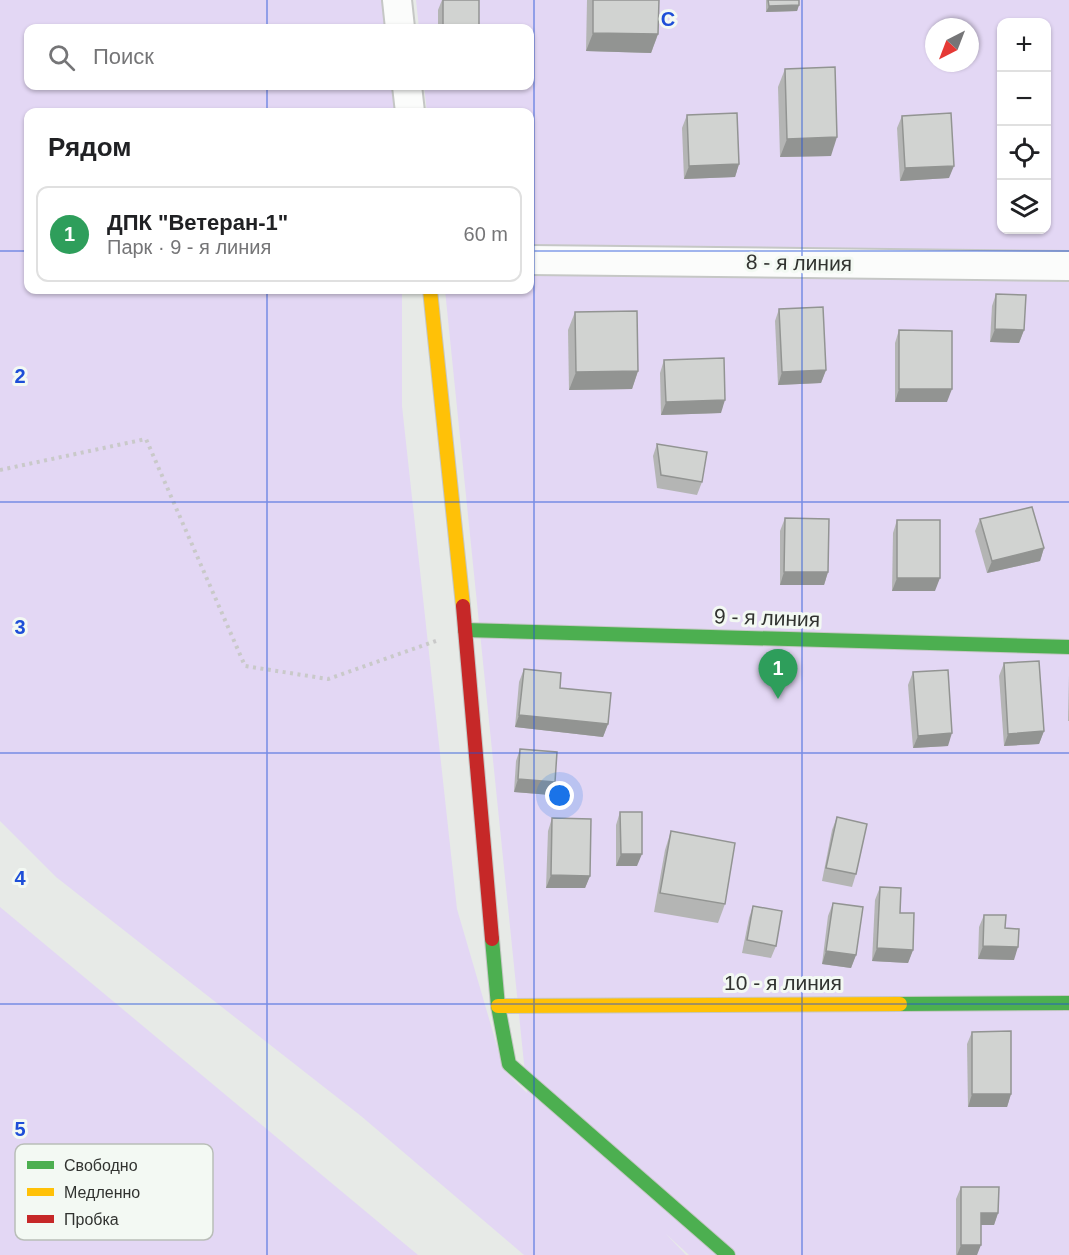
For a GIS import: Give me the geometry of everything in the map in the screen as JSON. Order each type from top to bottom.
[{"type":"street","points":[[397,0],[400,24]]},
{"type":"street","points":[[407,90],[410,108]]},
{"type":"street","name":"8 - я линия","points":[[534,260],[1069,266]]},
{"type":"street","points":[[430,294],[465,630],[498,1006],[509,1064],[728,1255]]},
{"type":"street","name":"9 - я линия","points":[[465,630],[1069,647]]},
{"type":"street","name":"10 - я линия","points":[[498,1006],[1069,1003]]},
{"type":"path","points":[[0,470],[146,438],[245,666],[328,679],[465,630]]},
{"type":"shaded area","points":[[0,0],[402,0],[402,24],[24,24],[24,90],[402,90],[402,108],[24,108],[24,294],[402,294],[402,406],[457,909],[504,1070],[527,1093],[445,294],[534,294],[534,108],[427,108],[424,90],[534,90],[534,24],[419,24],[416,0],[1069,0],[1069,1255],[689,1255],[666,1234],[686,1255],[524,1255],[361,1116],[56,877],[0,821]]},
{"type":"shaded area","points":[[0,907],[418,1255],[0,1255]]},
{"type":"building","points":[[443,0],[479,0],[479,24],[443,24]]},
{"type":"building","points":[[593,0],[659,0],[658,34],[593,33]]},
{"type":"building","points":[[768,0],[799,0],[799,5],[769,6]]},
{"type":"building","points":[[835,67],[837,137],[787,139],[785,69]]},
{"type":"building","points":[[737,113],[739,164],[689,166],[687,115]]},
{"type":"building","points":[[951,113],[954,166],[905,168],[902,116]]},
{"type":"building","points":[[996,294],[1026,295],[1024,330],[995,329]]},
{"type":"building","points":[[823,307],[826,370],[782,372],[779,309]]},
{"type":"building","points":[[637,311],[638,371],[576,372],[575,312]]},
{"type":"building","points":[[899,330],[952,331],[952,389],[899,389]]},
{"type":"building","points":[[724,358],[725,400],[666,402],[664,360]]},
{"type":"building","points":[[657,444],[707,452],[702,482],[661,475]]},
{"type":"building","points":[[1032,507],[1044,548],[992,561],[980,519]]},
{"type":"building","points":[[785,518],[829,519],[828,572],[784,572]]},
{"type":"building","points":[[897,520],[940,520],[940,578],[897,578]]},
{"type":"building","points":[[1039,661],[1044,731],[1008,734],[1004,663]]},
{"type":"building","points":[[524,669],[561,673],[560,688],[611,693],[608,724],[519,715]]},
{"type":"building","points":[[948,670],[952,733],[918,736],[913,672]]},
{"type":"building","points":[[520,749],[557,752],[555,782],[518,779]]},
{"type":"building","points":[[620,812],[642,812],[642,854],[621,854]]},
{"type":"building","points":[[837,817],[867,824],[856,874],[826,868]]},
{"type":"building","points":[[552,818],[591,819],[590,876],[551,875]]},
{"type":"building","points":[[671,831],[735,843],[725,904],[660,893]]},
{"type":"building","points":[[880,887],[901,888],[900,913],[914,913],[913,950],[877,948]]},
{"type":"building","points":[[833,903],[863,907],[856,955],[826,951]]},
{"type":"building","points":[[753,906],[782,911],[776,946],[747,940]]},
{"type":"building","points":[[984,915],[1006,915],[1005,928],[1019,929],[1018,947],[983,946]]},
{"type":"building","points":[[1011,1031],[1011,1094],[972,1094],[972,1032]]},
{"type":"building","points":[[961,1187],[999,1187],[998,1213],[981,1213],[981,1245],[961,1245]]},
{"type":"traffic: fast","points":[[465,630],[1069,647]]},
{"type":"traffic: fast","points":[[492,939],[498,1006],[509,1064],[728,1255]]},
{"type":"traffic: fast","points":[[900,1004],[1069,1003]]},
{"type":"traffic: slow","points":[[430,294],[463,606]]},
{"type":"traffic: slow","points":[[498,1006],[900,1004]]},
{"type":"traffic: jam","points":[[463,606],[492,939]]},
{"type":"place","name":"ДПК \"Ветеран-1\"","points":[[778,699]]}]
